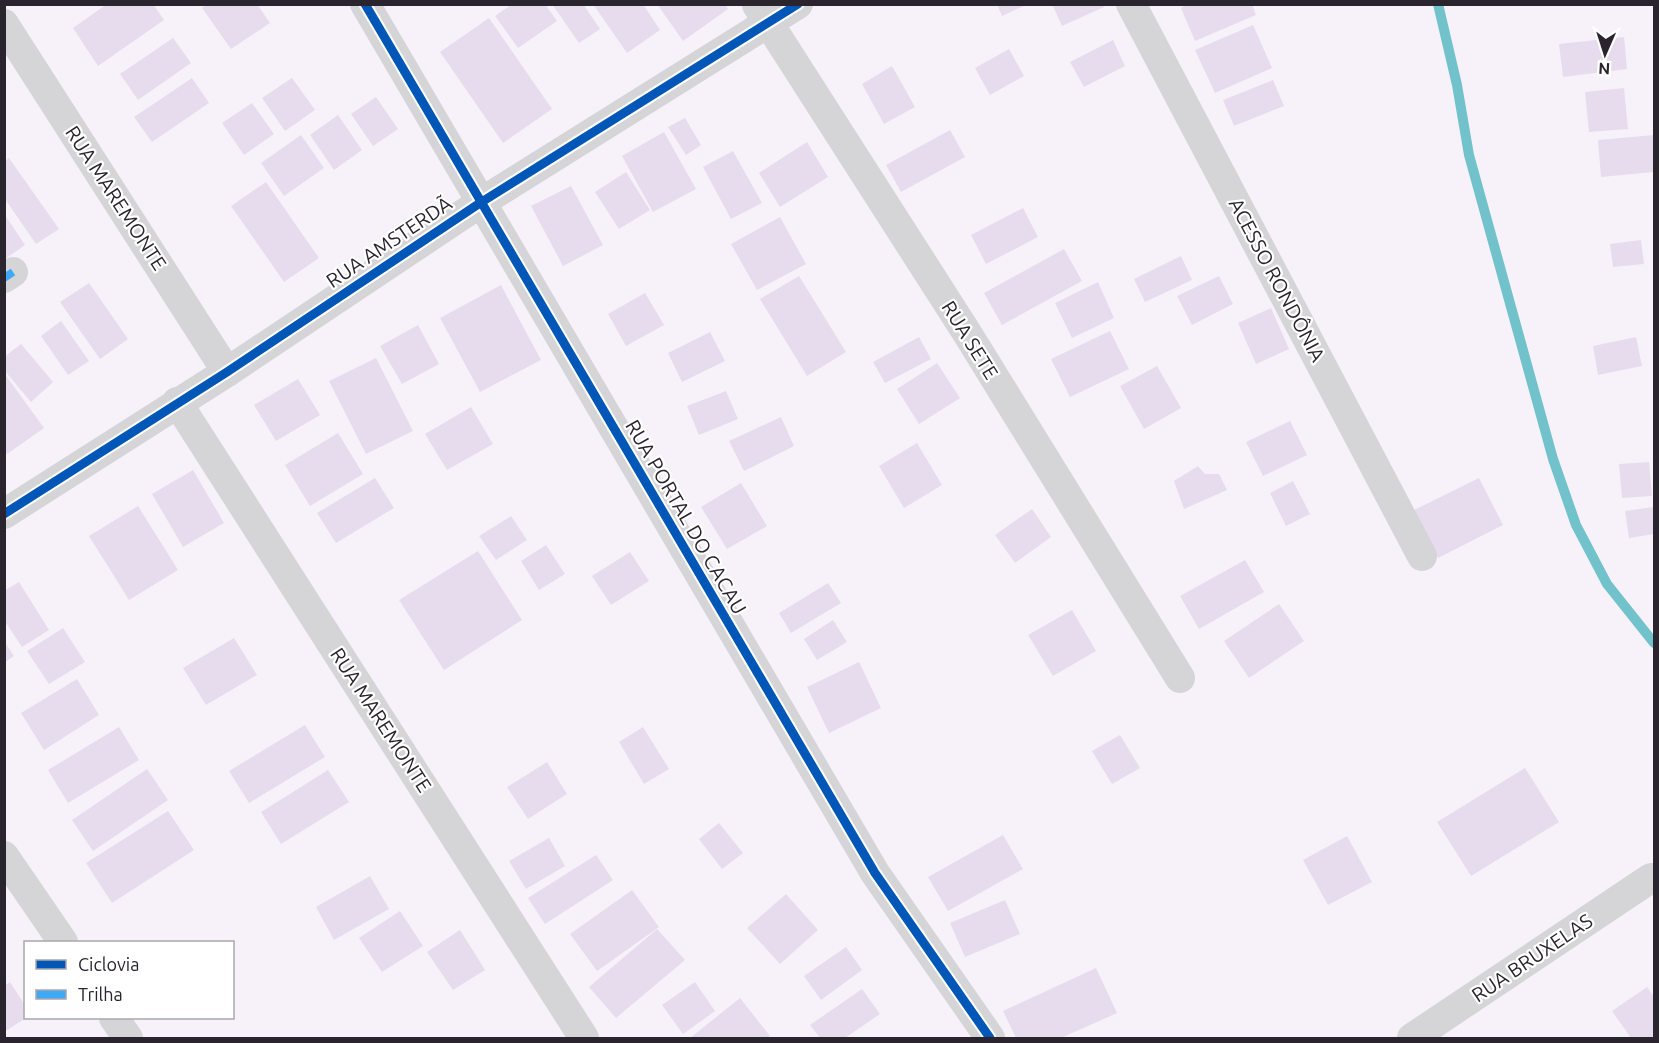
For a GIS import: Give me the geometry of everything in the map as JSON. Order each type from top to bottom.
[{"type":"street","name":"RUA PORTAL DO CACAU","points":[[365,4],[875,873],[990,1038]]},
{"type":"street","name":"RUA AMSTERDÃ","points":[[4,514],[227,372],[762,13],[798,4]]},
{"type":"street","name":"ACESSO RONDÔNIA","points":[[1131,4],[1422,556]]},
{"type":"street","name":"RUA SETE","points":[[762,13],[960,323],[1180,678]]},
{"type":"street","name":"RUA MAREMONTE","points":[[4,24],[227,372]]},
{"type":"street","name":"RUA MAREMONTE","points":[[177,402],[584,1038]]},
{"type":"street","points":[[4,856],[62,941]]},
{"type":"street","name":"RUA BRUXELAS","points":[[1412,1038],[1651,878]]},
{"type":"street","points":[[115,1019],[128,1038]]},
{"type":"building","points":[[107,4],[153,4],[164,20],[98,66],[73,28]]},
{"type":"building","points":[[207,4],[257,4],[270,23],[231,49],[202,8]]},
{"type":"building","points":[[512,4],[545,4],[557,21],[518,48],[495,16]]},
{"type":"building","points":[[552,4],[583,4],[600,29],[579,43]]},
{"type":"building","points":[[593,4],[643,4],[660,30],[627,53]]},
{"type":"building","points":[[657,4],[725,4],[728,9],[683,41]]},
{"type":"building","points":[[997,4],[1028,4],[1002,16]]},
{"type":"building","points":[[1052,4],[1103,4],[1104,7],[1062,26]]},
{"type":"building","points":[[1188,4],[1252,4],[1256,15],[1195,41],[1181,8]]},
{"type":"building","points":[[489,18],[552,109],[503,143],[440,52]]},
{"type":"building","points":[[1253,25],[1272,68],[1215,93],[1195,50]]},
{"type":"building","points":[[1624,37],[1627,69],[1563,77],[1559,44]]},
{"type":"building","points":[[173,38],[191,63],[138,100],[120,74]]},
{"type":"building","points":[[1113,40],[1125,66],[1084,87],[1070,62]]},
{"type":"building","points":[[1009,49],[1024,76],[990,95],[975,68]]},
{"type":"building","points":[[892,66],[915,107],[884,124],[862,84]]},
{"type":"building","points":[[192,78],[209,103],[152,142],[134,117]]},
{"type":"building","points":[[292,78],[315,110],[285,131],[262,98]]},
{"type":"building","points":[[1273,80],[1284,106],[1234,126],[1223,100]]},
{"type":"building","points":[[1624,88],[1628,129],[1589,132],[1585,92]]},
{"type":"building","points":[[376,97],[398,129],[373,146],[351,114]]},
{"type":"building","points":[[252,103],[274,134],[244,155],[222,123]]},
{"type":"building","points":[[338,115],[362,150],[334,170],[310,135]]},
{"type":"building","points":[[685,118],[701,145],[686,155],[668,127]]},
{"type":"building","points":[[950,130],[965,157],[901,192],[886,165]]},
{"type":"building","points":[[664,132],[696,189],[653,212],[622,156]]},
{"type":"building","points":[[301,135],[324,168],[284,196],[261,163]]},
{"type":"building","points":[[1654,135],[1654,172],[1601,177],[1598,140]]},
{"type":"building","points":[[807,142],[828,177],[780,207],[759,173]]},
{"type":"building","points":[[733,151],[762,203],[731,219],[703,167]]},
{"type":"building","points":[[9,158],[59,229],[36,244],[5,199],[5,161]]},
{"type":"building","points":[[626,172],[650,210],[619,229],[595,192]]},
{"type":"building","points":[[266,182],[319,258],[284,282],[231,206]]},
{"type":"building","points":[[571,186],[603,245],[563,266],[531,206]]},
{"type":"building","points":[[1023,208],[1038,237],[986,264],[971,235]]},
{"type":"building","points":[[5,215],[25,245],[5,259]]},
{"type":"building","points":[[780,217],[806,264],[757,290],[731,244]]},
{"type":"building","points":[[1641,240],[1644,264],[1613,267],[1610,244]]},
{"type":"building","points":[[1064,249],[1082,281],[1002,325],[984,293]]},
{"type":"building","points":[[1181,256],[1192,280],[1145,302],[1134,279]]},
{"type":"building","points":[[799,276],[846,352],[807,376],[760,299]]},
{"type":"building","points":[[1219,276],[1233,304],[1192,325],[1177,296]]},
{"type":"building","points":[[1098,282],[1114,318],[1072,338],[1055,303]]},
{"type":"building","points":[[89,283],[128,339],[100,359],[60,302]]},
{"type":"building","points":[[501,285],[541,360],[480,392],[440,318]]},
{"type":"building","points":[[645,293],[664,325],[626,346],[608,314]]},
{"type":"building","points":[[1271,308],[1289,349],[1256,364],[1238,323]]},
{"type":"building","points":[[61,321],[89,361],[68,375],[41,336]]},
{"type":"building","points":[[418,325],[439,364],[402,384],[380,346]]},
{"type":"building","points":[[1110,331],[1129,369],[1070,397],[1051,359]]},
{"type":"building","points":[[710,332],[725,361],[682,382],[668,353]]},
{"type":"building","points":[[919,337],[931,359],[885,383],[873,362]]},
{"type":"building","points":[[1636,337],[1642,366],[1598,375],[1593,346]]},
{"type":"building","points":[[21,344],[53,382],[31,402],[4,370],[4,357]]},
{"type":"building","points":[[376,358],[413,431],[366,454],[329,381]]},
{"type":"building","points":[[937,363],[960,398],[919,424],[897,389]]},
{"type":"building","points":[[1157,366],[1181,408],[1144,429],[1120,386]]},
{"type":"building","points":[[4,373],[44,428],[7,454],[4,450]]},
{"type":"building","points":[[298,379],[320,415],[276,441],[254,405]]},
{"type":"building","points":[[726,391],[738,419],[699,435],[687,406]]},
{"type":"building","points":[[471,407],[493,444],[447,470],[425,434]]},
{"type":"building","points":[[781,417],[794,446],[744,471],[729,441]]},
{"type":"building","points":[[1290,421],[1307,455],[1263,476],[1246,442]]},
{"type":"building","points":[[338,433],[363,474],[310,506],[285,465]]},
{"type":"building","points":[[917,443],[942,485],[904,508],[879,466]]},
{"type":"building","points":[[1649,462],[1652,496],[1622,498],[1619,464]]},
{"type":"building","points":[[1198,466],[1205,474],[1219,474],[1227,490],[1184,509],[1174,481]]},
{"type":"building","points":[[193,470],[224,523],[183,547],[152,494]]},
{"type":"building","points":[[375,478],[394,508],[336,543],[317,513]]},
{"type":"building","points":[[1479,478],[1503,525],[1438,558],[1414,510]]},
{"type":"building","points":[[1293,481],[1310,514],[1286,526],[1270,493]]},
{"type":"building","points":[[741,483],[767,526],[727,549],[701,507]]},
{"type":"building","points":[[138,506],[178,570],[129,600],[89,536]]},
{"type":"building","points":[[1654,507],[1654,534],[1629,538],[1625,511]]},
{"type":"building","points":[[1032,509],[1051,537],[1015,563],[995,535]]},
{"type":"building","points":[[511,516],[527,540],[496,560],[479,536]]},
{"type":"building","points":[[546,545],[565,574],[539,590],[521,561]]},
{"type":"building","points":[[478,551],[522,620],[444,670],[399,600]]},
{"type":"building","points":[[630,552],[649,581],[611,605],[592,576]]},
{"type":"building","points":[[1245,560],[1264,592],[1199,629],[1180,596]]},
{"type":"building","points":[[19,582],[49,630],[22,647],[4,620],[4,591]]},
{"type":"building","points":[[828,583],[841,603],[791,633],[779,613]]},
{"type":"building","points":[[1279,604],[1304,641],[1249,678],[1224,641]]},
{"type":"building","points":[[1072,610],[1096,651],[1053,676],[1028,635]]},
{"type":"building","points":[[833,620],[847,642],[817,660],[804,639]]},
{"type":"building","points":[[63,628],[85,662],[49,684],[27,651]]},
{"type":"building","points":[[234,638],[257,675],[206,705],[183,668]]},
{"type":"building","points":[[4,641],[14,656],[4,663]]},
{"type":"building","points":[[859,662],[881,708],[829,733],[807,687]]},
{"type":"building","points":[[77,679],[99,715],[44,750],[21,713]]},
{"type":"building","points":[[305,725],[325,757],[249,803],[229,771]]},
{"type":"building","points":[[119,727],[139,760],[68,803],[48,770]]},
{"type":"building","points":[[643,727],[669,769],[644,784],[619,742]]},
{"type":"building","points":[[1120,735],[1140,768],[1112,784],[1092,751]]},
{"type":"building","points":[[547,762],[567,794],[528,819],[507,787]]},
{"type":"building","points":[[1525,768],[1559,822],[1471,876],[1437,822]]},
{"type":"building","points":[[147,769],[168,800],[93,851],[72,820]]},
{"type":"building","points":[[328,770],[349,802],[281,844],[261,812]]},
{"type":"building","points":[[168,811],[194,850],[112,903],[86,863]]},
{"type":"building","points":[[719,823],[743,853],[722,869],[699,839]]},
{"type":"building","points":[[1003,835],[1023,869],[948,911],[928,877]]},
{"type":"building","points":[[1347,836],[1372,882],[1328,905],[1303,860]]},
{"type":"building","points":[[549,838],[565,866],[526,889],[509,861]]},
{"type":"building","points":[[596,855],[613,880],[545,924],[528,898]]},
{"type":"building","points":[[370,876],[389,909],[334,940],[316,907]]},
{"type":"building","points":[[632,890],[659,927],[597,971],[570,934]]},
{"type":"building","points":[[786,894],[818,930],[780,964],[747,928]]},
{"type":"building","points":[[1005,900],[1020,934],[965,957],[950,923]]},
{"type":"building","points":[[400,911],[423,946],[382,972],[359,938]]},
{"type":"building","points":[[657,929],[685,960],[616,1018],[589,987]]},
{"type":"building","points":[[460,930],[485,970],[453,990],[427,952]]},
{"type":"building","points":[[846,947],[862,970],[821,1000],[804,976]]},
{"type":"building","points":[[1096,968],[1117,1013],[1061,1038],[1016,1038],[1003,1011]]},
{"type":"building","points":[[10,982],[24,1004],[24,1019],[4,1032],[4,986]]},
{"type":"building","points":[[695,982],[715,1011],[683,1034],[662,1005]]},
{"type":"building","points":[[1647,987],[1654,997],[1654,1038],[1631,1038],[1612,1011]]},
{"type":"building","points":[[862,989],[880,1014],[845,1038],[820,1038],[810,1025]]},
{"type":"building","points":[[740,998],[770,1036],[767,1038],[690,1038]]},
{"type":"waterway","points":[[1438,4],[1457,85],[1469,155],[1553,459],[1576,525],[1607,584],[1654,643]]},
{"type":"marked path","points":[[4,278],[13,272]]},
{"type":"cycle path","points":[[365,4],[875,873],[990,1038]]},
{"type":"cycle path","points":[[4,514],[227,372],[480,203],[798,4]]}]
